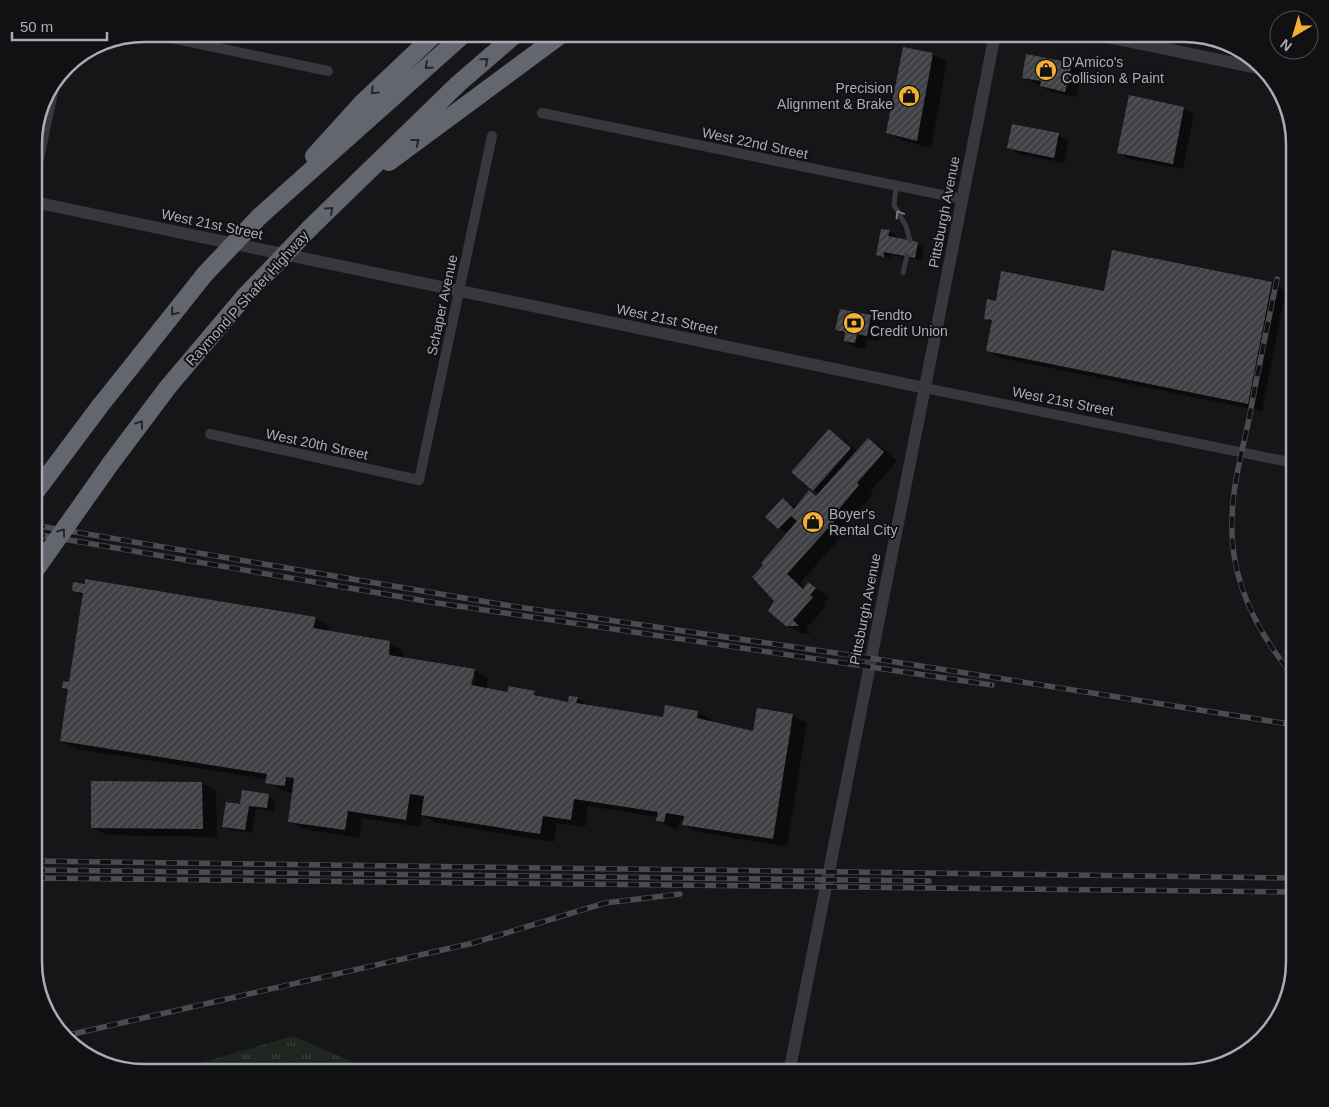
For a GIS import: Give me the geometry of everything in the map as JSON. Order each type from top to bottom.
[{"type":"highway","points":[[43,481],[62,454],[205,274],[362,103],[427,42]]},
{"type":"highway","points":[[260,216],[455,42]]},
{"type":"highway","name":"Raymond P Shafer Highway","points":[[43,559],[168,387],[244,297],[310,228],[349,192],[399,140],[507,42]]},
{"type":"highway","points":[[349,192],[551,42]]},
{"type":"street","points":[[190,42],[328,71]]},
{"type":"street","name":"Pittsburgh Avenue","points":[[791,1064],[993,42]]},
{"type":"street","points":[[1133,42],[1250,66]]},
{"type":"street","points":[[43,140],[50,105]]},
{"type":"street","name":"West 22nd Street","points":[[542,113],[962,200]]},
{"type":"street","name":"Schaper Avenue","points":[[419,480],[492,136]]},
{"type":"street","name":"West 21st Street","points":[[43,204],[1286,461]]},
{"type":"street","name":"West 20th Street","points":[[210,434],[419,480]]},
{"type":"lane","points":[[896,186],[894,205],[906,226],[910,240]]},
{"type":"lane","points":[[903,273],[907,256]]},
{"type":"green space","points":[[293,1036],[357,1064],[196,1064]]},
{"type":"building","points":[[903,47],[933,53],[917,141],[886,133]]},
{"type":"building","points":[[1026,54],[1072,63],[1065,92],[1040,86],[1041,81],[1022,78]]},
{"type":"building","points":[[1129,95],[1184,107],[1173,164],[1117,153]]},
{"type":"building","points":[[1012,124],[1059,133],[1054,158],[1007,148]]},
{"type":"building","points":[[881,229],[890,230],[888,236],[918,242],[915,258],[884,252],[884,257],[876,255]]},
{"type":"building","points":[[1112,250],[1272,282],[1248,404],[986,351],[992,320],[984,319],[987,299],[996,301],[1001,271],[1104,291]]},
{"type":"building","points":[[840,309],[871,315],[867,336],[857,334],[855,343],[844,341],[845,332],[835,330]]},
{"type":"building","points":[[829,429],[851,448],[813,491],[791,472]]},
{"type":"building","points":[[868,438],[884,452],[857,483],[859,485],[834,515],[837,518],[787,574],[803,589],[808,582],[816,588],[810,595],[813,597],[793,620],[799,626],[786,626],[768,611],[774,601],[752,577],[763,565],[761,563],[797,521],[791,516],[778,529],[765,517],[783,498],[794,509],[809,490],[816,496]]},
{"type":"building","points":[[85,579],[316,617],[313,628],[390,641],[389,655],[475,669],[471,685],[508,692],[508,686],[535,691],[534,695],[568,702],[569,696],[578,697],[576,703],[663,717],[665,705],[698,711],[697,718],[753,731],[757,708],[793,714],[773,839],[682,825],[684,816],[666,813],[664,822],[656,821],[658,812],[574,799],[571,820],[543,816],[540,834],[421,815],[424,796],[410,794],[406,820],[348,811],[345,830],[288,822],[294,778],[286,777],[285,786],[276,785],[265,783],[267,774],[60,741],[68,689],[62,688],[63,681],[69,682],[83,593],[72,591],[73,582],[85,584]]},
{"type":"building","points":[[91,781],[202,782],[203,829],[91,828]]},
{"type":"building","points":[[242,790],[269,794],[267,808],[249,806],[245,830],[222,827],[226,802],[240,804]]},
{"type":"railway","points":[[1277,279],[1236,482],[1232,517],[1232,540],[1235,562],[1248,604],[1269,642],[1286,667]]},
{"type":"railway","points":[[43,527],[505,605],[870,658],[1286,724]]},
{"type":"railway","points":[[43,536],[437,603],[992,685]]},
{"type":"railway","points":[[43,861],[1286,878]]},
{"type":"railway","points":[[43,870],[929,881]]},
{"type":"railway","points":[[43,878],[1286,892]]},
{"type":"railway","points":[[71,1034],[473,943],[605,903],[680,894]]},
{"type":"place","name":"D'Amico's Collision & Paint","points":[[1046,70]]},
{"type":"place","name":"Precision Alignment & Brake","points":[[909,96]]},
{"type":"place","name":"Tendto Credit Union","points":[[854,323]]},
{"type":"place","name":"Boyer's Rental City","points":[[813,522]]}]
